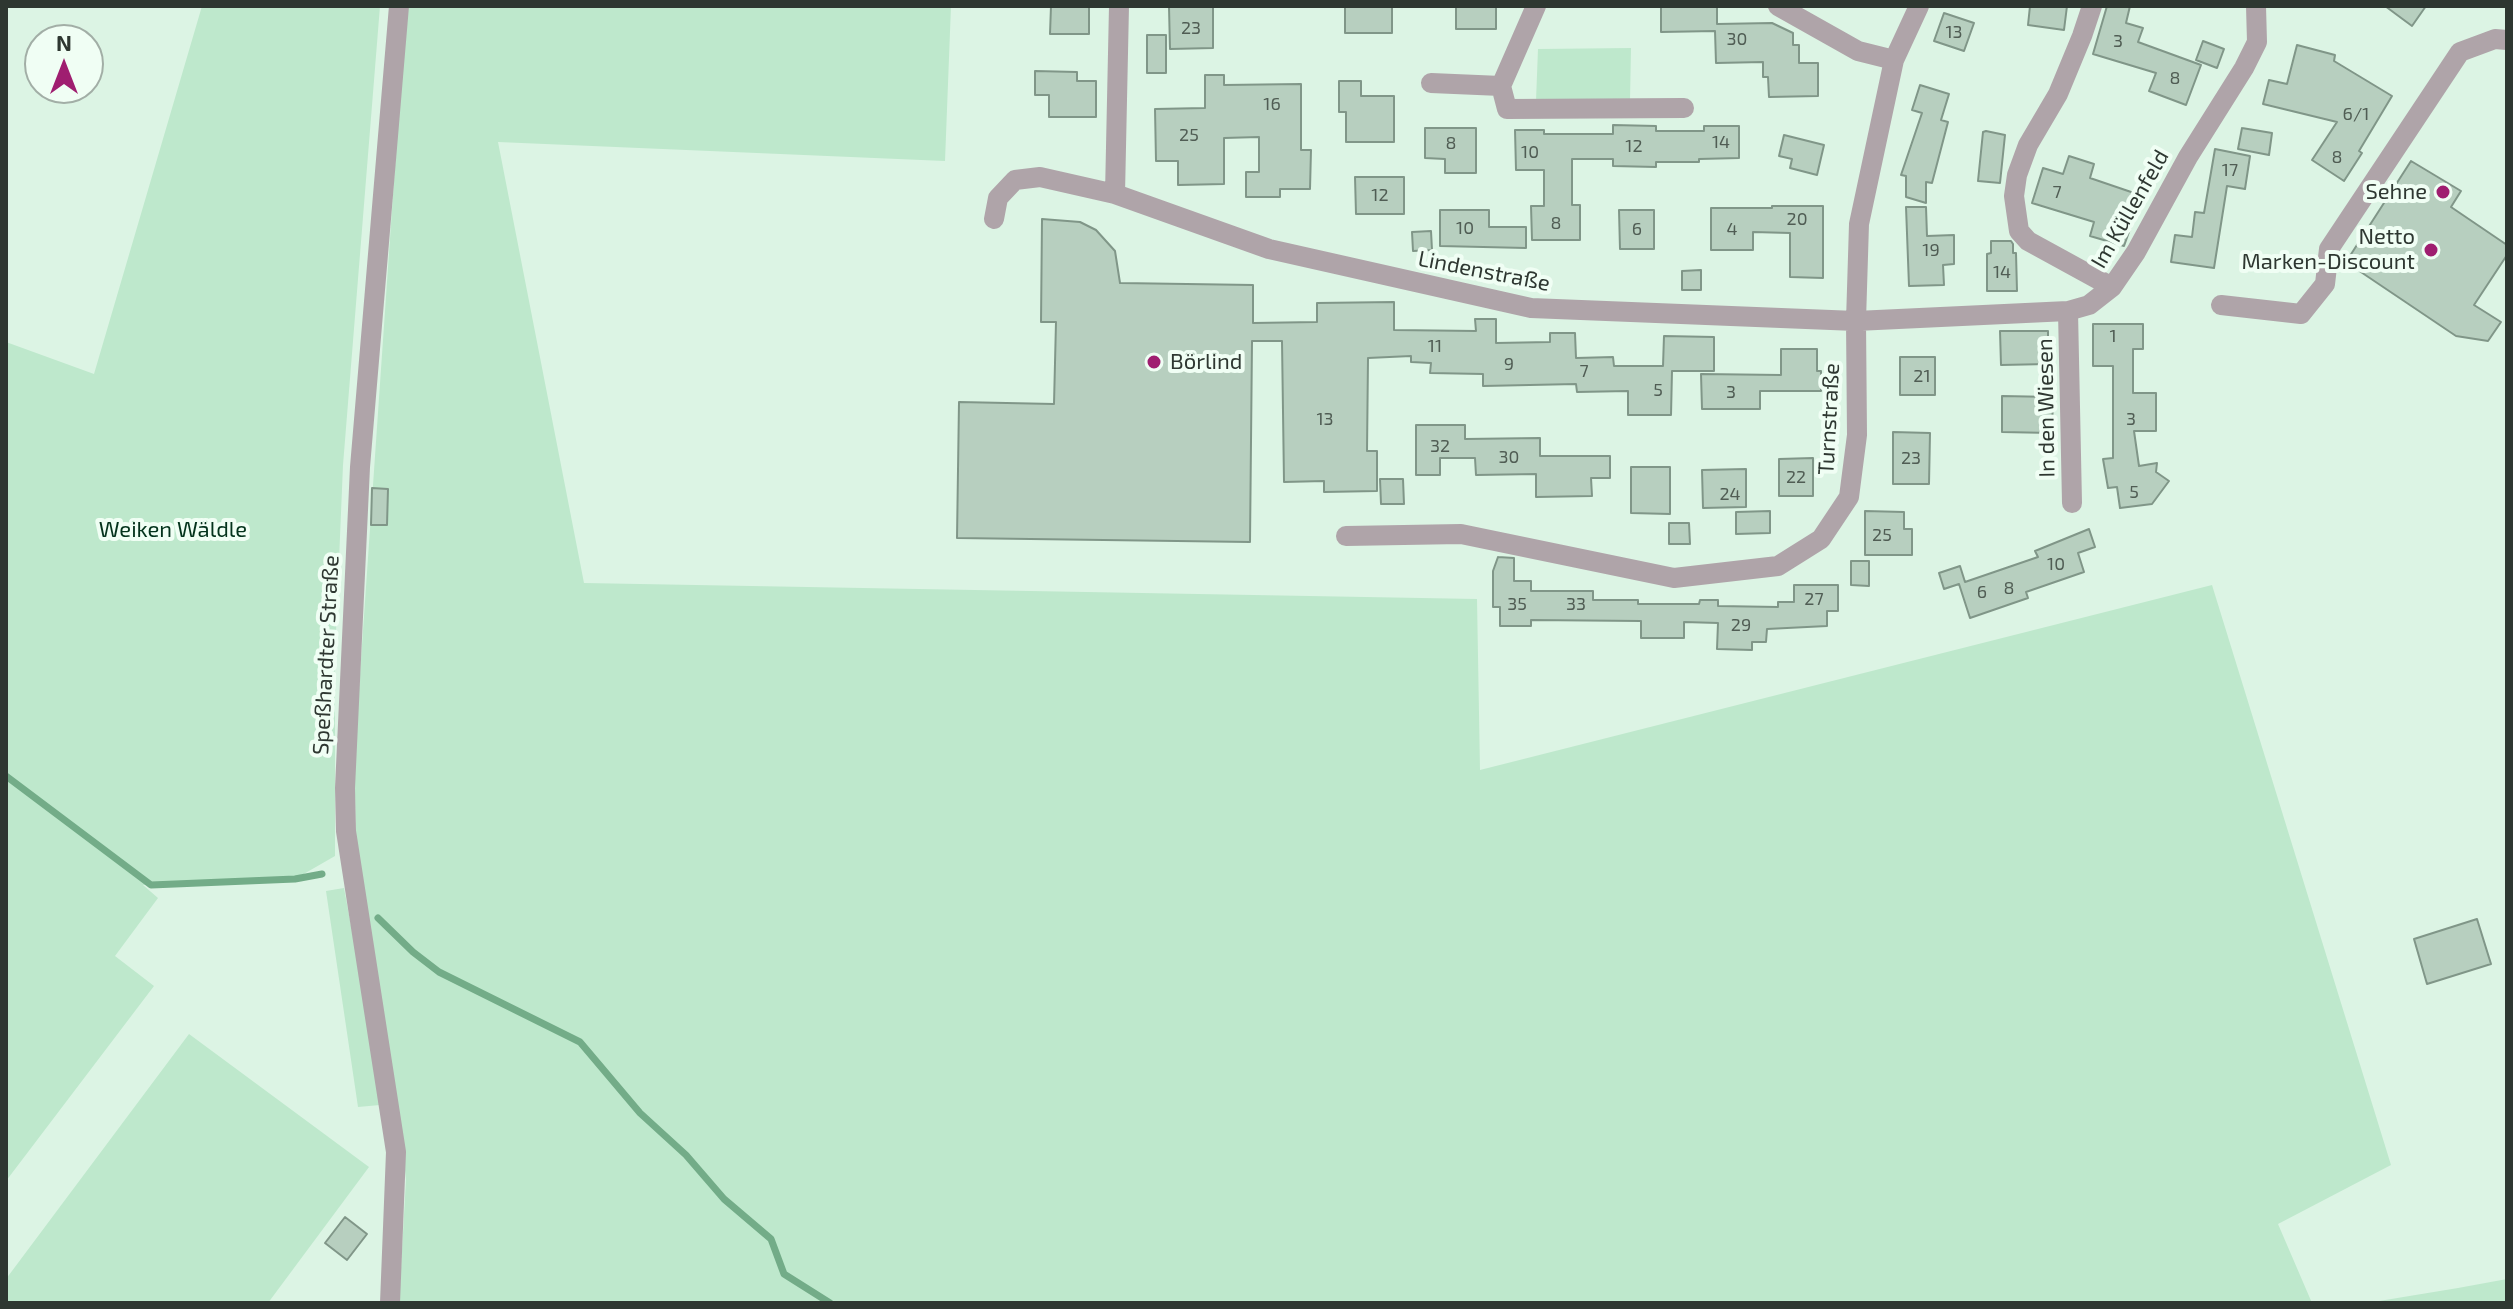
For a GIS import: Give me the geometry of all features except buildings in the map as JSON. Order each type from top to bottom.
[{"type":"street","name":"Speßhardter Straße","points":[[390,1303],[396,1152],[346,831],[345,788],[360,467],[399,6]]},
{"type":"street","points":[[1115,194],[1119,6]]},
{"type":"street","points":[[1536,6],[1501,86],[1507,109],[1684,108]]},
{"type":"street","points":[[1778,6],[1858,51],[1894,60]]},
{"type":"street","name":"Turnstraße","points":[[1346,536],[1461,534],[1674,578],[1778,566],[1821,539],[1849,497],[1857,435],[1859,224],[1894,60],[1919,6]]},
{"type":"street","points":[[2092,6],[2058,94],[2028,145],[2017,175],[2014,196],[2019,231],[2028,241],[2112,287]]},
{"type":"street","name":"Im Küllenfeld","points":[[1856,321],[2068,311],[2089,305],[2112,287],[2136,252],[2188,157],[2244,68],[2257,42],[2256,6]]},
{"type":"street","points":[[2221,305],[2301,314],[2325,284],[2329,249],[2460,52],[2495,39],[2507,40]]},
{"type":"street","points":[[1431,83],[1501,86]]},
{"type":"street","name":"Lindenstraße","points":[[994,219],[998,198],[1015,180],[1040,177],[1115,194],[1269,249],[1531,308],[1856,321]]},
{"type":"street","name":"In den Wiesen","points":[[2068,311],[2072,503]]},
{"type":"green space","name":"Weiken Wäldle","points":[[202,6],[380,6],[343,465],[335,656],[335,856],[295,879],[143,885],[158,898],[115,956],[154,986],[6,1181],[6,342],[94,374]]},
{"type":"green space","points":[[406,6],[951,6],[945,161],[498,142],[584,583],[1477,599],[1480,770],[2212,585],[2391,1165],[2278,1224],[2312,1303],[399,1303],[406,1180],[399,1112],[357,863],[354,761]]},
{"type":"green space","points":[[1631,48],[1630,100],[1536,101],[1538,49]]},
{"type":"green space","points":[[344,888],[380,1105],[358,1107],[326,891]]},
{"type":"green space","points":[[189,1034],[369,1167],[268,1303],[6,1303],[6,1279]]},
{"type":"green space","points":[[2507,1279],[2507,1303],[2367,1303],[2458,1288]]},
{"type":"waterway","points":[[6,776],[151,885],[295,879],[322,874]]},
{"type":"waterway","points":[[378,918],[439,972],[580,1042],[640,1113],[686,1155],[724,1199],[771,1239],[784,1274],[830,1303]]},
{"type":"place","name":"Sehne","points":[[2443,192]]},
{"type":"place","name":"Netto Marken-Discount","points":[[2431,250]]},
{"type":"place","name":"Börlind","points":[[1154,362]]}]
